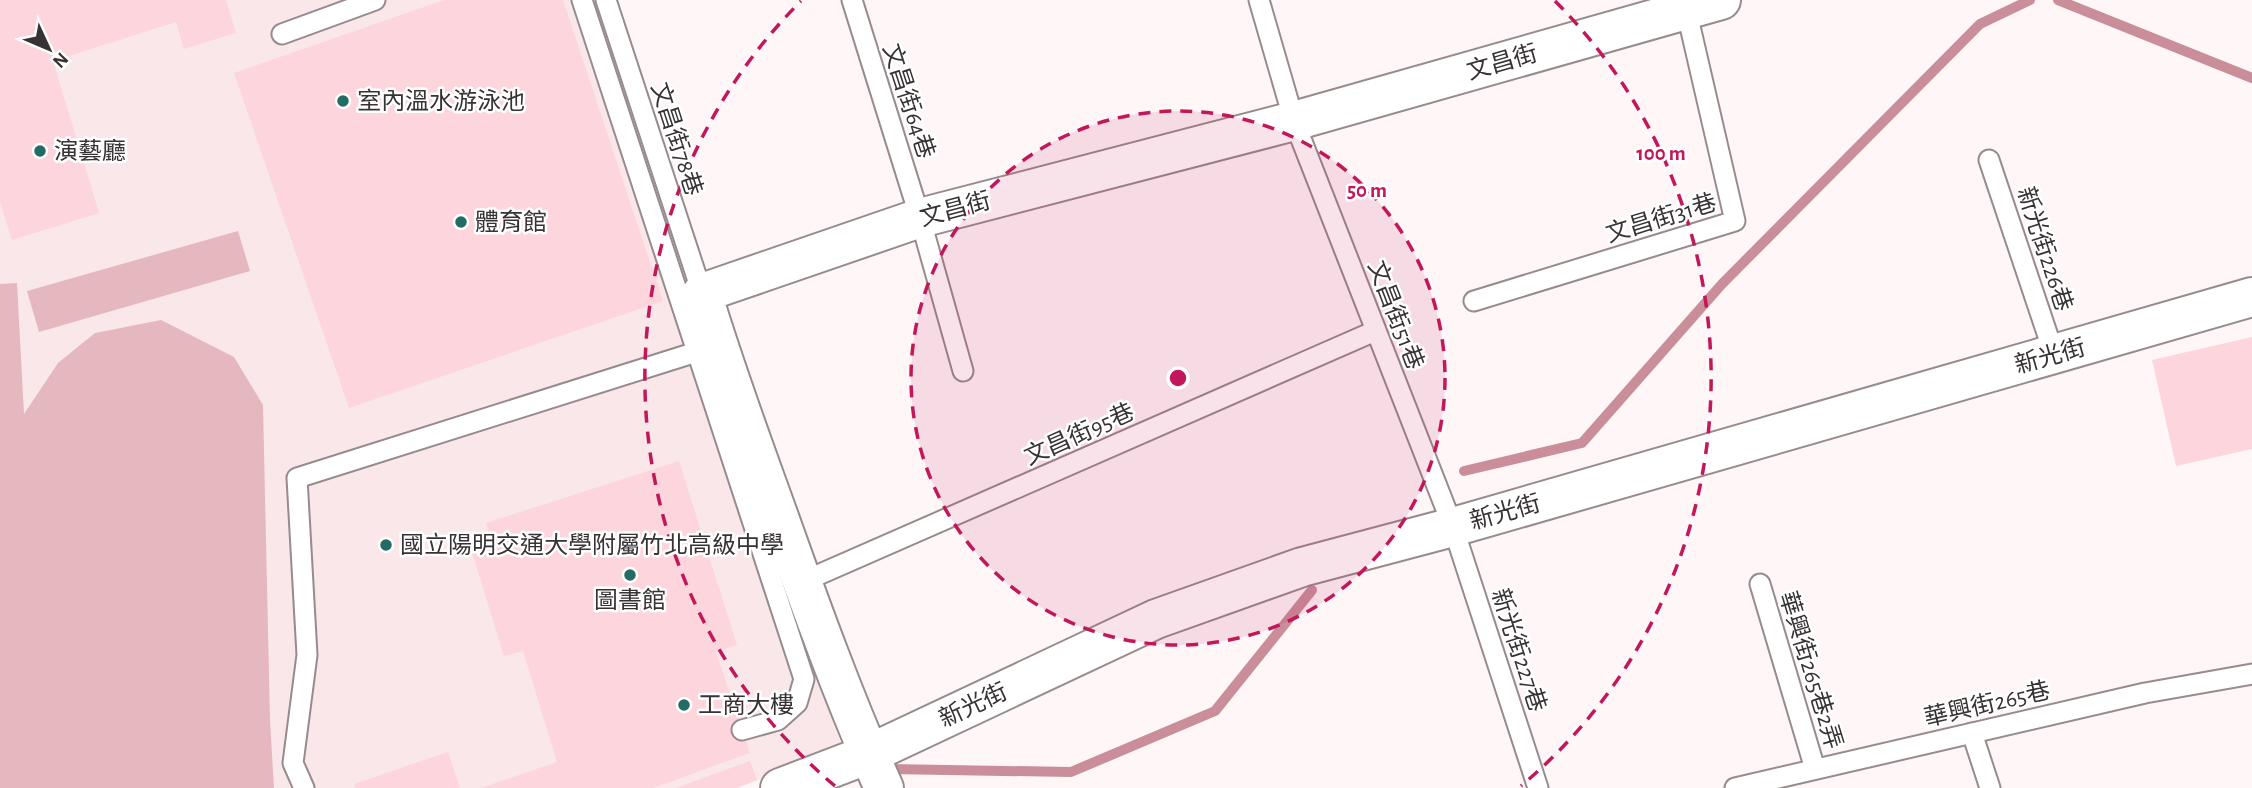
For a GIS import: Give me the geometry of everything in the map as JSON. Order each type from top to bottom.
[{"type":"street","name":"文昌街","points":[[702,293],[920,218],[1294,121],[1696,3]]},
{"type":"street","points":[[702,293],[707,349],[884,788]]},
{"type":"street","name":"新光街","points":[[780,788],[869,754],[1156,619],[1302,567],[1453,527],[2252,297]]},
{"type":"lane","points":[[282,34],[375,0]]},
{"type":"lane","points":[[582,0],[707,349],[804,679],[797,703],[778,720],[742,730]]},
{"type":"lane","name":"文昌街78巷","points":[[606,0],[702,293]]},
{"type":"lane","name":"文昌街64巷","points":[[852,0],[920,218],[963,371]]},
{"type":"lane","name":"文昌街51巷","points":[[1259,0],[1294,121],[1453,527]]},
{"type":"lane","name":"文昌街31巷","points":[[1474,301],[1734,221],[1696,3]]},
{"type":"lane","name":"新光街226巷","points":[[1989,160],[2054,354]]},
{"type":"lane","name":"文昌街95巷","points":[[802,582],[1375,331]]},
{"type":"lane","points":[[304,788],[293,763],[307,655],[297,478],[707,349]]},
{"type":"lane","name":"新光街227巷","points":[[1453,527],[1538,788]]},
{"type":"lane","name":"華興街265巷2弄","points":[[1759,584],[1815,769]]},
{"type":"lane","name":"華興街265巷","points":[[1735,788],[2145,693],[2252,674]]},
{"type":"lane","points":[[1972,733],[1990,788]]},
{"type":"shaded area","name":"國立陽明交通大學附屬竹北高級中學","points":[[0,0],[595,0],[703,343],[842,747],[738,788],[0,788]]},
{"type":"shaded area","points":[[238,231],[250,271],[39,332],[27,291]]},
{"type":"shaded area","points":[[17,283],[24,414],[58,363],[95,333],[161,320],[234,357],[263,405],[274,788],[0,788],[0,284]]},
{"type":"building","points":[[0,0],[226,0],[236,33],[184,49],[176,22],[53,61],[99,213],[12,240],[0,202]]},
{"type":"building","name":"體育館","points":[[444,0],[563,0],[663,301],[349,408],[234,73]]},
{"type":"building","points":[[2252,337],[2252,449],[2176,466],[2152,360]]},
{"type":"building","points":[[679,461],[737,645],[716,652],[750,753],[653,788],[481,788],[557,762],[523,651],[504,656],[470,546],[491,539],[486,523]]},
{"type":"building","points":[[448,752],[460,788],[356,788],[354,784]]},
{"type":"building","points":[[750,761],[757,780],[736,788],[676,788]]},
{"type":"waterway","points":[[1464,471],[1582,443],[1722,284],[1980,24],[2030,0]]},
{"type":"waterway","points":[[2058,0],[2252,78]]},
{"type":"waterway","points":[[889,769],[1071,772],[1215,711],[1312,590]]},
{"type":"place","name":"室內溫水游泳池","points":[[343,101]]},
{"type":"place","name":"演藝廳","points":[[40,151]]},
{"type":"place","name":"體育館","points":[[461,222]]},
{"type":"place","name":"國立陽明交通大學附屬竹北高級中學","points":[[386,545]]},
{"type":"place","name":"圖書館","points":[[630,575]]},
{"type":"place","name":"工商大樓","points":[[684,705]]}]
